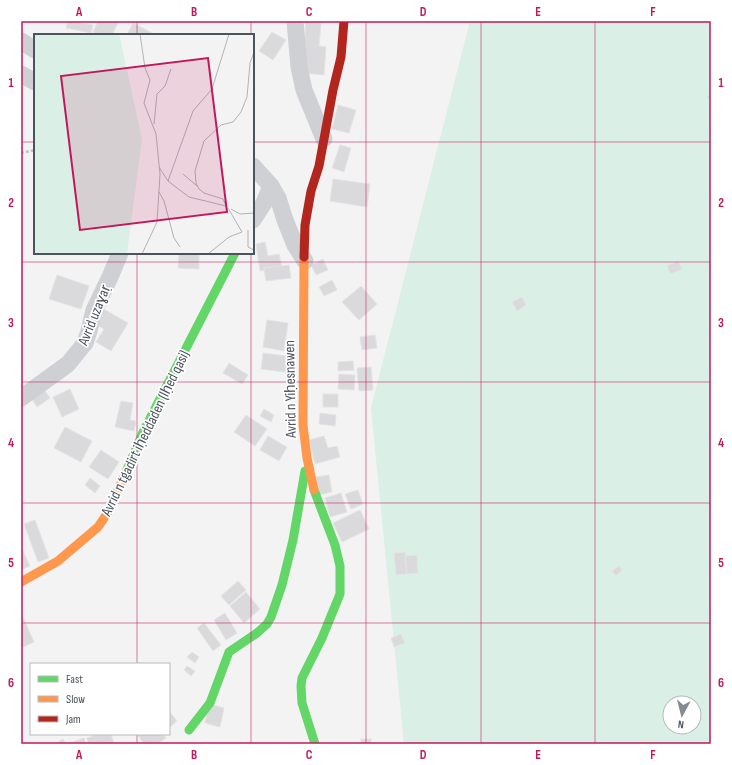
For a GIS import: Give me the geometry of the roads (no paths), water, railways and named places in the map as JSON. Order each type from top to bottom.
[{"type":"street","points":[[295,21],[299,67],[304,90],[324,139]]},
{"type":"street","name":"Avrid n Yiḥesnawen","points":[[315,744],[302,701],[300,692],[301,684],[302,678],[336,607],[340,594],[341,580],[340,566],[334,546],[315,496],[307,458],[303,425],[305,225],[311,191],[319,166],[341,57],[344,21]]},
{"type":"street","points":[[21,41],[34,49]]},
{"type":"street","points":[[21,74],[34,81]]},
{"type":"street","points":[[254,167],[271,186],[278,198],[295,245],[305,261]]},
{"type":"street","points":[[254,218],[264,203],[271,186]]},
{"type":"street","name":"Avrid uzaɣaṛ","points":[[21,398],[68,364],[85,343],[94,310],[120,254]]},
{"type":"street","name":"Avrid n tgadirt iḥeddaden (lḥed qasi)","points":[[21,582],[58,561],[98,526],[108,512],[144,430],[234,254]]},
{"type":"street","points":[[190,730],[210,703],[229,652],[257,633],[267,624],[271,617],[282,585],[293,540],[307,458]]}]
